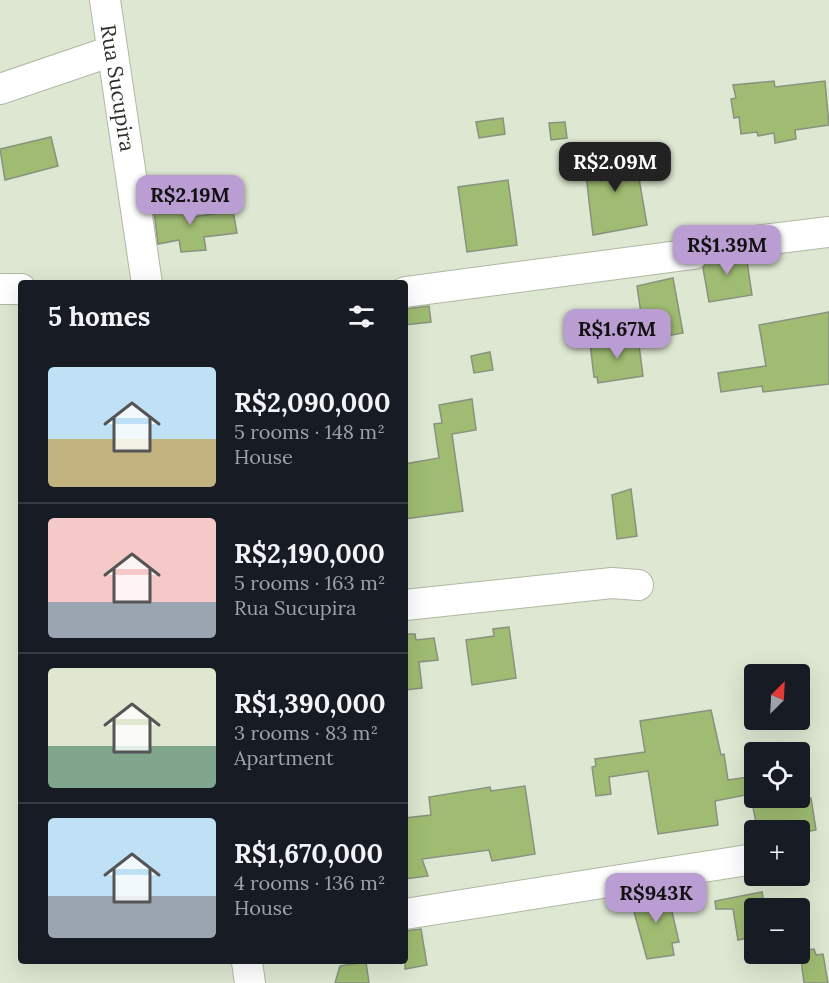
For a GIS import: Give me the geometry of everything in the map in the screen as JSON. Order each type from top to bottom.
[{"type":"street","name":"Rua Sucupira","points":[[105,0],[146,280]]},
{"type":"street","points":[[0,89],[112,51]]},
{"type":"street","points":[[755,240],[829,232]]},
{"type":"street","points":[[408,292],[693,254]]},
{"type":"street","points":[[0,289],[18,290]]},
{"type":"street","points":[[408,605],[612,583],[638,585]]},
{"type":"street","points":[[408,914],[744,861]]},
{"type":"street","points":[[247,964],[250,983]]},
{"type":"building","points":[[774,81],[775,87],[825,81],[829,125],[795,130],[796,139],[775,143],[774,133],[758,136],[757,132],[741,134],[739,117],[734,118],[731,99],[736,98],[733,85]]},
{"type":"building","points":[[503,118],[505,134],[479,138],[476,122]]},
{"type":"building","points":[[565,122],[567,138],[551,140],[549,123]]},
{"type":"building","points":[[51,137],[58,166],[5,180],[0,149]]},
{"type":"building","points":[[634,150],[647,225],[593,235],[584,158]]},
{"type":"building","points":[[508,180],[517,245],[467,252],[458,187]]},
{"type":"building","points":[[182,199],[185,218],[233,211],[237,233],[204,237],[206,250],[181,252],[179,240],[158,244],[153,203]]},
{"type":"building","points":[[740,249],[746,255],[752,295],[709,302],[703,268],[710,254]]},
{"type":"building","points":[[673,278],[683,333],[645,340],[637,286]]},
{"type":"building","points":[[429,306],[431,322],[408,325],[408,309]]},
{"type":"building","points":[[829,312],[829,384],[763,392],[762,386],[721,392],[718,373],[766,366],[759,325]]},
{"type":"building","points":[[638,337],[643,376],[598,383],[597,377],[594,377],[590,343]]},
{"type":"building","points":[[490,352],[493,370],[474,373],[471,356]]},
{"type":"building","points":[[472,399],[476,430],[452,434],[463,511],[408,519],[408,463],[439,458],[434,424],[442,423],[439,405]]},
{"type":"building","points":[[631,489],[637,536],[617,539],[612,495]]},
{"type":"building","points":[[509,627],[516,678],[472,685],[466,640],[494,636],[493,629]]},
{"type":"building","points":[[408,634],[415,634],[416,640],[434,638],[438,660],[419,662],[422,688],[408,690]]},
{"type":"building","points":[[711,710],[721,755],[724,754],[728,780],[744,778],[744,795],[715,801],[718,825],[658,834],[648,771],[609,777],[611,794],[596,796],[592,767],[596,766],[595,759],[645,752],[640,721]]},
{"type":"building","points":[[525,786],[535,854],[492,861],[489,850],[422,859],[428,876],[408,879],[408,818],[431,815],[429,797],[490,787],[491,791]]},
{"type":"building","points":[[811,798],[816,830],[810,831],[810,820],[756,820],[753,808],[810,808]]},
{"type":"building","points":[[667,890],[679,942],[672,943],[674,955],[647,959],[630,897]]},
{"type":"building","points":[[762,892],[763,898],[744,898],[744,939],[738,940],[733,909],[716,909],[715,901]]},
{"type":"building","points":[[421,929],[427,965],[405,969],[405,964],[408,964],[408,931]]},
{"type":"building","points":[[814,949],[816,955],[823,954],[828,983],[804,983],[802,964],[810,964],[810,950]]},
{"type":"building","points":[[366,964],[369,983],[335,983],[340,966]]}]
